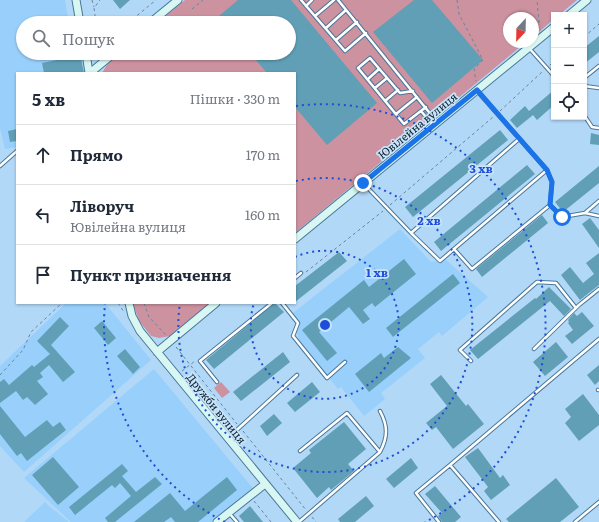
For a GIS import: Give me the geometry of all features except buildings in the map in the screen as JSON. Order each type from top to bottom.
[{"type":"street","points":[[76,0],[79,16]]},
{"type":"street","points":[[159,16],[178,0]]},
{"type":"street","points":[[573,12],[587,0]]},
{"type":"street","name":"Ювілейна вулиця","points":[[539,40],[551,30]]},
{"type":"street","name":"Ювілейна вулиця","points":[[296,238],[529,48]]},
{"type":"street","points":[[87,60],[90,72]]},
{"type":"street","points":[[91,72],[106,60]]},
{"type":"street","name":"Дружби вулиця","points":[[129,304],[132,316],[140,331],[265,484],[298,522]]},
{"type":"street","points":[[157,352],[215,304]]},
{"type":"street","points":[[217,522],[265,484]]},
{"type":"lane","points":[[301,0],[345,51],[366,33]]},
{"type":"lane","points":[[306,6],[312,0]]},
{"type":"lane","points":[[315,16],[334,0]]},
{"type":"lane","points":[[338,0],[426,107],[436,124]]},
{"type":"lane","points":[[326,28],[346,10]]},
{"type":"lane","points":[[336,40],[357,22]]},
{"type":"lane","points":[[529,48],[551,73]]},
{"type":"lane","points":[[412,91],[400,93],[370,58],[358,68],[404,124],[426,107]]},
{"type":"lane","points":[[587,76],[599,66]]},
{"type":"lane","points":[[368,79],[379,69]]},
{"type":"lane","points":[[375,88],[387,78]]},
{"type":"lane","points":[[587,86],[599,88]]},
{"type":"lane","points":[[386,101],[398,90]]},
{"type":"lane","points":[[454,249],[472,269],[550,205],[552,182],[547,170],[477,90]]},
{"type":"lane","points":[[396,114],[417,97]]},
{"type":"lane","points":[[421,111],[436,124]]},
{"type":"lane","points":[[587,120],[592,127],[599,128]]},
{"type":"lane","points":[[412,232],[519,139]]},
{"type":"lane","points":[[0,166],[16,152]]},
{"type":"lane","points":[[363,183],[440,261],[547,170]]},
{"type":"lane","points":[[585,213],[599,201]]},
{"type":"lane","points":[[550,205],[562,217],[585,213],[599,216]]},
{"type":"lane","points":[[296,277],[301,273]]},
{"type":"lane","points":[[471,361],[460,350],[537,282],[556,283],[576,308]]},
{"type":"lane","points":[[534,349],[576,308],[599,289]]},
{"type":"lane","points":[[217,382],[200,361],[271,304]]},
{"type":"lane","points":[[283,304],[298,323],[293,336],[327,378],[345,362]]},
{"type":"lane","points":[[439,522],[416,493],[599,340]]},
{"type":"lane","points":[[228,439],[297,375]]},
{"type":"lane","points":[[298,522],[380,452],[385,443],[386,422],[380,411]]},
{"type":"lane","points":[[300,451],[347,413],[380,452]]},
{"type":"lane","points":[[450,465],[499,522]]},
{"type":"lane","points":[[575,522],[599,502]]},
{"type":"lane","points":[[229,512],[237,522]]},
{"type":"path","points":[[92,0],[95,16]]},
{"type":"path","points":[[94,8],[100,0]]},
{"type":"path","points":[[137,16],[156,0]]},
{"type":"path","points":[[192,9],[203,0]]},
{"type":"path","points":[[457,0],[459,14],[483,60],[474,69],[477,90]]},
{"type":"path","points":[[537,0],[538,12]]},
{"type":"path","points":[[587,34],[599,24]]},
{"type":"path","points":[[306,272],[387,208],[497,114],[551,64]]},
{"type":"path","points":[[0,375],[23,350],[31,332],[61,304]]},
{"type":"path","points":[[144,304],[149,317],[171,340],[316,522]]},
{"type":"path","points":[[250,496],[271,522]]},
{"type":"shaded area","points":[[0,0],[65,0],[68,16],[16,16],[16,60],[76,60],[78,72],[16,72],[16,147],[5,149],[0,128]]},
{"type":"shaded area","points":[[185,0],[577,0],[563,12],[551,12],[551,22],[539,32],[539,12],[503,12],[503,48],[519,48],[296,232],[296,72],[103,72],[112,60],[296,60],[296,16],[166,16]]},
{"type":"shaded area","points":[[400,229],[431,262],[445,259],[488,297],[442,336],[439,332],[418,349],[425,358],[381,393],[385,399],[364,416],[341,387],[338,389],[300,342],[294,326],[295,323],[289,316]]},
{"type":"shaded area","points":[[65,304],[106,304],[151,360],[24,472],[0,446],[0,366]]},
{"type":"shaded area","points":[[133,304],[209,304],[170,336],[159,338],[151,336],[139,321]]},
{"type":"shaded area","points":[[154,369],[256,492],[214,522],[71,522],[24,478]]},
{"type":"shaded area","points":[[221,382],[230,392],[222,398],[214,388]]},
{"type":"shaded area","points":[[45,502],[49,506],[69,522],[24,522]]},
{"type":"route","points":[[363,183],[477,90],[547,170],[552,182],[550,205],[562,217]]}]
